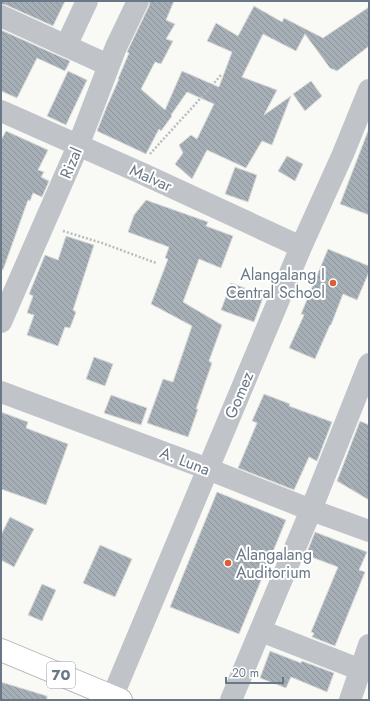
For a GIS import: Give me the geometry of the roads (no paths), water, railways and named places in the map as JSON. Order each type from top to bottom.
[{"type":"highway","name":"70","points":[[1,650],[115,699]]},
{"type":"street","points":[[66,46],[88,1]]},
{"type":"street","name":"Rizal","points":[[1,322],[78,146],[116,46],[136,2]]},
{"type":"street","points":[[1,16],[108,66]]},
{"type":"street","name":"Gomez","points":[[115,699],[208,469],[301,247],[343,154],[369,90]]},
{"type":"street","name":"Malvar","points":[[1,110],[301,247]]},
{"type":"street","points":[[231,700],[311,510],[369,364]]},
{"type":"street","name":"A. Luna","points":[[1,392],[369,531]]},
{"type":"street","points":[[261,631],[360,670]]},
{"type":"street","points":[[350,700],[369,645]]},
{"type":"place","name":"Alangalang I Central School","points":[[333,283]]},
{"type":"place","name":"Alangalang Auditorium","points":[[228,563]]}]
